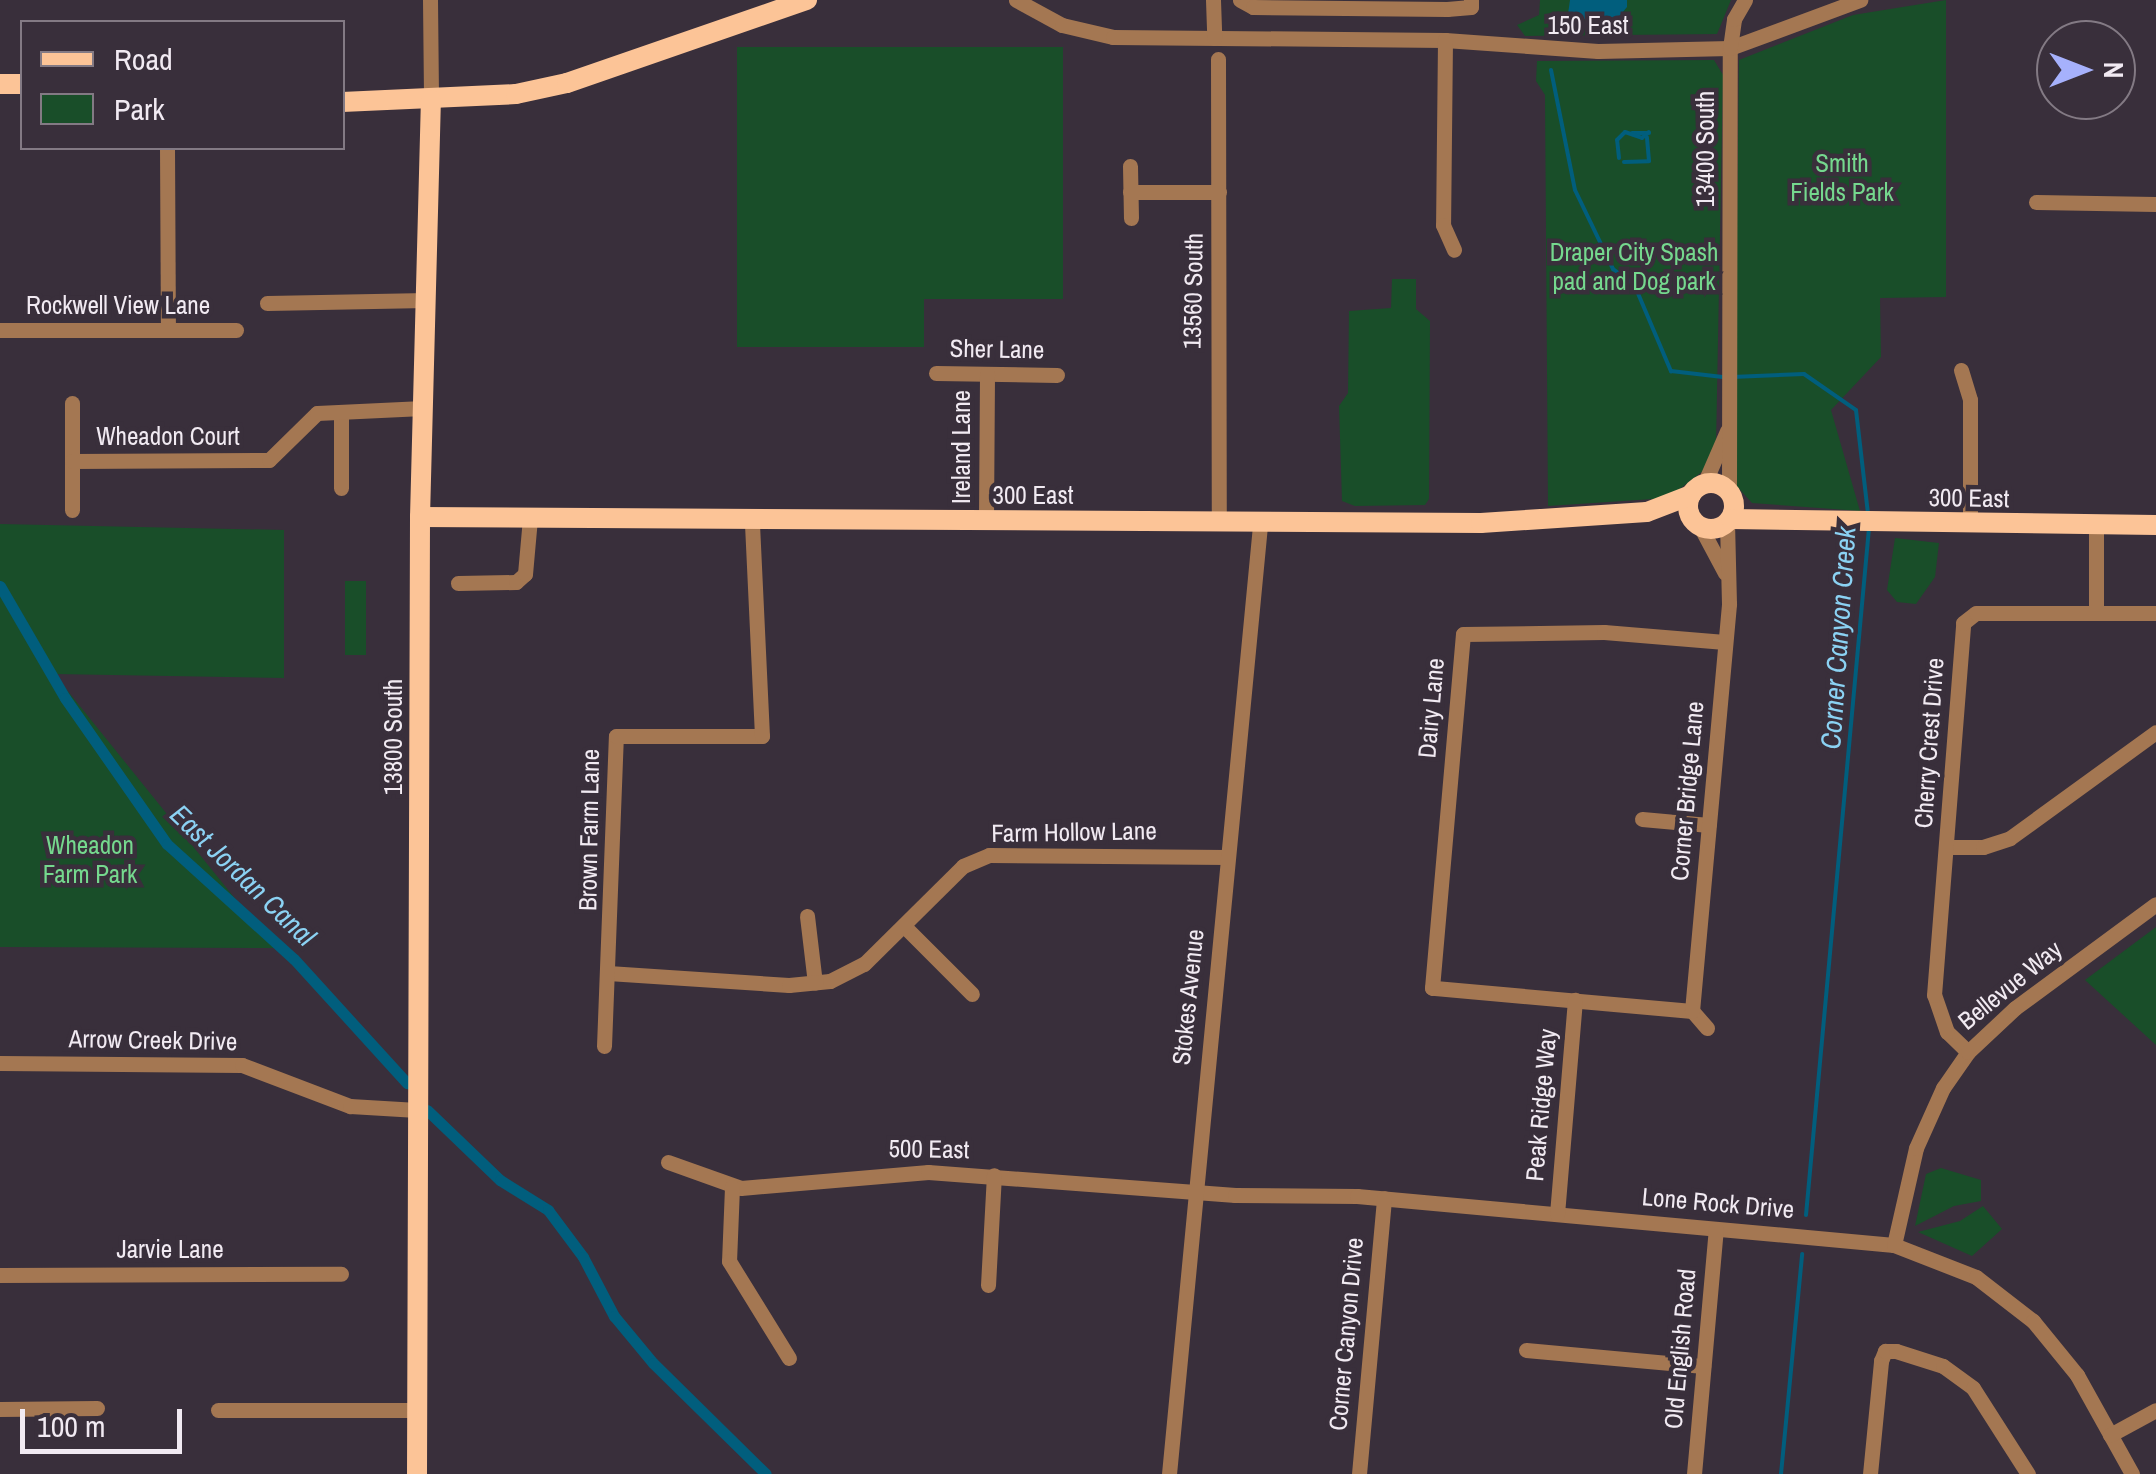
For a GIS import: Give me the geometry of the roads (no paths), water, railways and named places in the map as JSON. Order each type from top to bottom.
[{"type":"main road","points":[[345,102],[430,100],[568,83],[808,0]]},
{"type":"main road","name":"13800 South","points":[[416,1474],[420,517],[430,100]]},
{"type":"main road","points":[[1696,523],[1697,490]]},
{"type":"main road","name":"300 East","points":[[420,517],[1218,524],[1574,520],[1647,512],[1697,490],[1730,508],[1782,519],[2156,524]]},
{"type":"main road","name":"300 East","points":[[1647,512],[1696,523],[1730,508]]},
{"type":"street","name":"13800 South","points":[[430,0],[430,100]]},
{"type":"street","name":"150 East","points":[[1016,0],[1098,36],[1445,40],[1544,50],[1730,48],[1860,0]]},
{"type":"street","points":[[1213,0],[1214,38]]},
{"type":"street","points":[[1240,0],[1253,7],[1471,3]]},
{"type":"street","name":"13400 South","points":[[1730,508],[1730,48],[1734,18],[1745,0]]},
{"type":"street","points":[[1445,40],[1442,225],[1454,250]]},
{"type":"street","name":"13560 South","points":[[1218,58],[1218,524]]},
{"type":"street","points":[[167,150],[168,329]]},
{"type":"street","points":[[1130,166],[1130,218]]},
{"type":"street","points":[[1130,192],[1220,192]]},
{"type":"street","points":[[2036,202],[2156,204]]},
{"type":"street","points":[[267,303],[428,300]]},
{"type":"street","name":"Rockwell View Lane","points":[[0,330],[236,330]]},
{"type":"street","points":[[1961,370],[1970,400],[1970,523]]},
{"type":"street","name":"Sher Lane","points":[[936,373],[1057,375]]},
{"type":"street","name":"Ireland Lane","points":[[986,520],[987,374]]},
{"type":"street","name":"Wheadon Court","points":[[72,403],[72,510]]},
{"type":"street","name":"Wheadon Court","points":[[72,461],[269,460],[317,413],[423,408]]},
{"type":"street","points":[[341,412],[341,488]]},
{"type":"street","name":"13400 South","points":[[1697,490],[1727,431]]},
{"type":"street","name":"Corner Bridge Lane","points":[[1692,1010],[1725,642],[1730,508]]},
{"type":"street","points":[[458,583],[516,582],[526,574],[530,518]]},
{"type":"street","name":"Brown Farm Lane","points":[[604,1046],[616,736],[762,736],[752,520]]},
{"type":"street","points":[[1696,523],[1727,576]]},
{"type":"street","name":"Stokes Avenue","points":[[1169,1474],[1260,524]]},
{"type":"street","points":[[2096,524],[2096,613]]},
{"type":"street","name":"Cherry Crest Drive","points":[[1968,1052],[1947,1032],[1934,995],[1965,620],[1976,613],[2156,613]]},
{"type":"street","name":"Dairy Lane","points":[[1575,1000],[1432,988],[1463,634],[1604,632],[1725,642]]},
{"type":"street","points":[[1946,846],[1984,847],[2010,838],[2156,732]]},
{"type":"street","points":[[1642,819],[1708,826]]},
{"type":"street","name":"Farm Hollow Lane","points":[[608,973],[815,984],[854,971],[963,866],[988,855],[1227,857]]},
{"type":"street","name":"Bellevue Way","points":[[1894,1245],[1916,1148],[1968,1052],[2015,1008],[2156,904]]},
{"type":"street","points":[[807,916],[815,984]]},
{"type":"street","points":[[904,926],[972,994]]},
{"type":"street","points":[[1575,1000],[1692,1010],[1707,1028]]},
{"type":"street","name":"Peak Ridge Way","points":[[1557,1214],[1575,1000]]},
{"type":"street","name":"Arrow Creek Drive","points":[[0,1063],[242,1065],[350,1106],[417,1110]]},
{"type":"street","name":"500 East","points":[[668,1162],[732,1187],[883,1172],[994,1175],[1194,1192]]},
{"type":"street","points":[[988,1284],[994,1175]]},
{"type":"street","points":[[732,1187],[729,1261],[789,1358]]},
{"type":"street","name":"Lone Rock Drive","points":[[1194,1192],[1384,1198],[1894,1245],[1960,1268],[2020,1308],[2058,1347],[2132,1474]]},
{"type":"street","name":"Corner Canyon Drive","points":[[1359,1474],[1384,1198]]},
{"type":"street","name":"Old English Road","points":[[1694,1474],[1716,1229]]},
{"type":"street","name":"Jarvie Lane","points":[[0,1275],[341,1274]]},
{"type":"street","points":[[1526,1350],[1703,1366]]},
{"type":"street","points":[[1870,1474],[1885,1352],[1926,1358],[1959,1377],[1993,1412],[2028,1474]]},
{"type":"street","points":[[0,1408],[97,1408]]},
{"type":"street","points":[[218,1410],[417,1410]]},
{"type":"street","points":[[2110,1435],[2156,1410]]},
{"type":"water","points":[[1570,0],[1627,0],[1627,7],[1617,19],[1597,23],[1568,14]]},
{"type":"waterway","name":"Corner Canyon Creek","points":[[1570,26],[1575,12]]},
{"type":"waterway","name":"Corner Canyon Creek","points":[[1551,70],[1575,190],[1613,269],[1634,284],[1671,371],[1723,377]]},
{"type":"waterway","points":[[1619,158],[1617,140],[1625,132],[1642,138],[1649,132]]},
{"type":"waterway","points":[[1632,133],[1649,133]]},
{"type":"waterway","points":[[1624,162],[1649,161],[1647,137]]},
{"type":"waterway","name":"Corner Canyon Creek","points":[[1732,377],[1804,374],[1856,410],[1868,513]]},
{"type":"waterway","name":"Corner Canyon Creek","points":[[1806,1215],[1869,528]]},
{"type":"waterway","name":"East Jordan Canal","points":[[0,586],[65,698],[167,844],[294,959],[407,1083]]},
{"type":"waterway","name":"East Jordan Canal","points":[[427,1110],[500,1180],[548,1210],[583,1257],[614,1316],[653,1363],[766,1474]]},
{"type":"waterway","name":"Corner Canyon Creek","points":[[1781,1474],[1802,1254]]},
{"type":"park label","name":"Smith Fields Park","points":[[1842,178]]},
{"type":"park label","name":"Draper City Spash pad and Dog park","points":[[1634,268]]},
{"type":"park label","name":"Wheadon Farm Park","points":[[90,860]]}]
